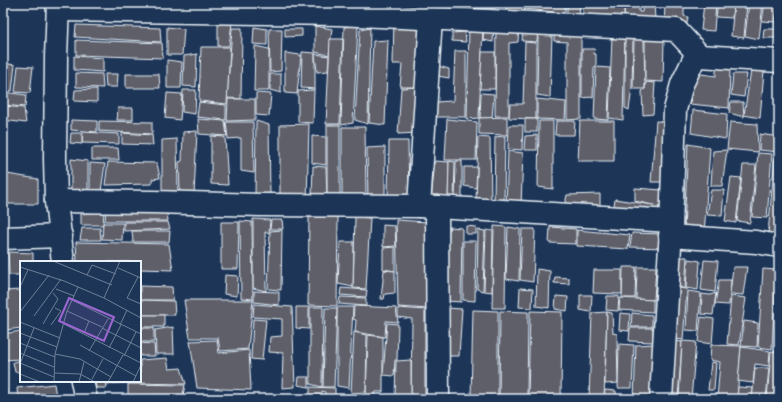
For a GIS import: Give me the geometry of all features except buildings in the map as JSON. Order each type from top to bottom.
[{"type":"street","points":[[63,261],[56,201],[55,119],[58,6],[338,14],[676,30],[700,56]]},
{"type":"street","points":[[430,18],[428,206],[438,399]]},
{"type":"street","points":[[660,399],[671,228],[675,110],[682,84],[694,59],[700,56],[779,61]]},
{"type":"street","points":[[56,201],[262,205],[428,206],[671,228],[779,246]]},
{"type":"street","points":[[3,238],[60,236]]},
{"type":"street","points":[[82,382],[86,399]]}]
